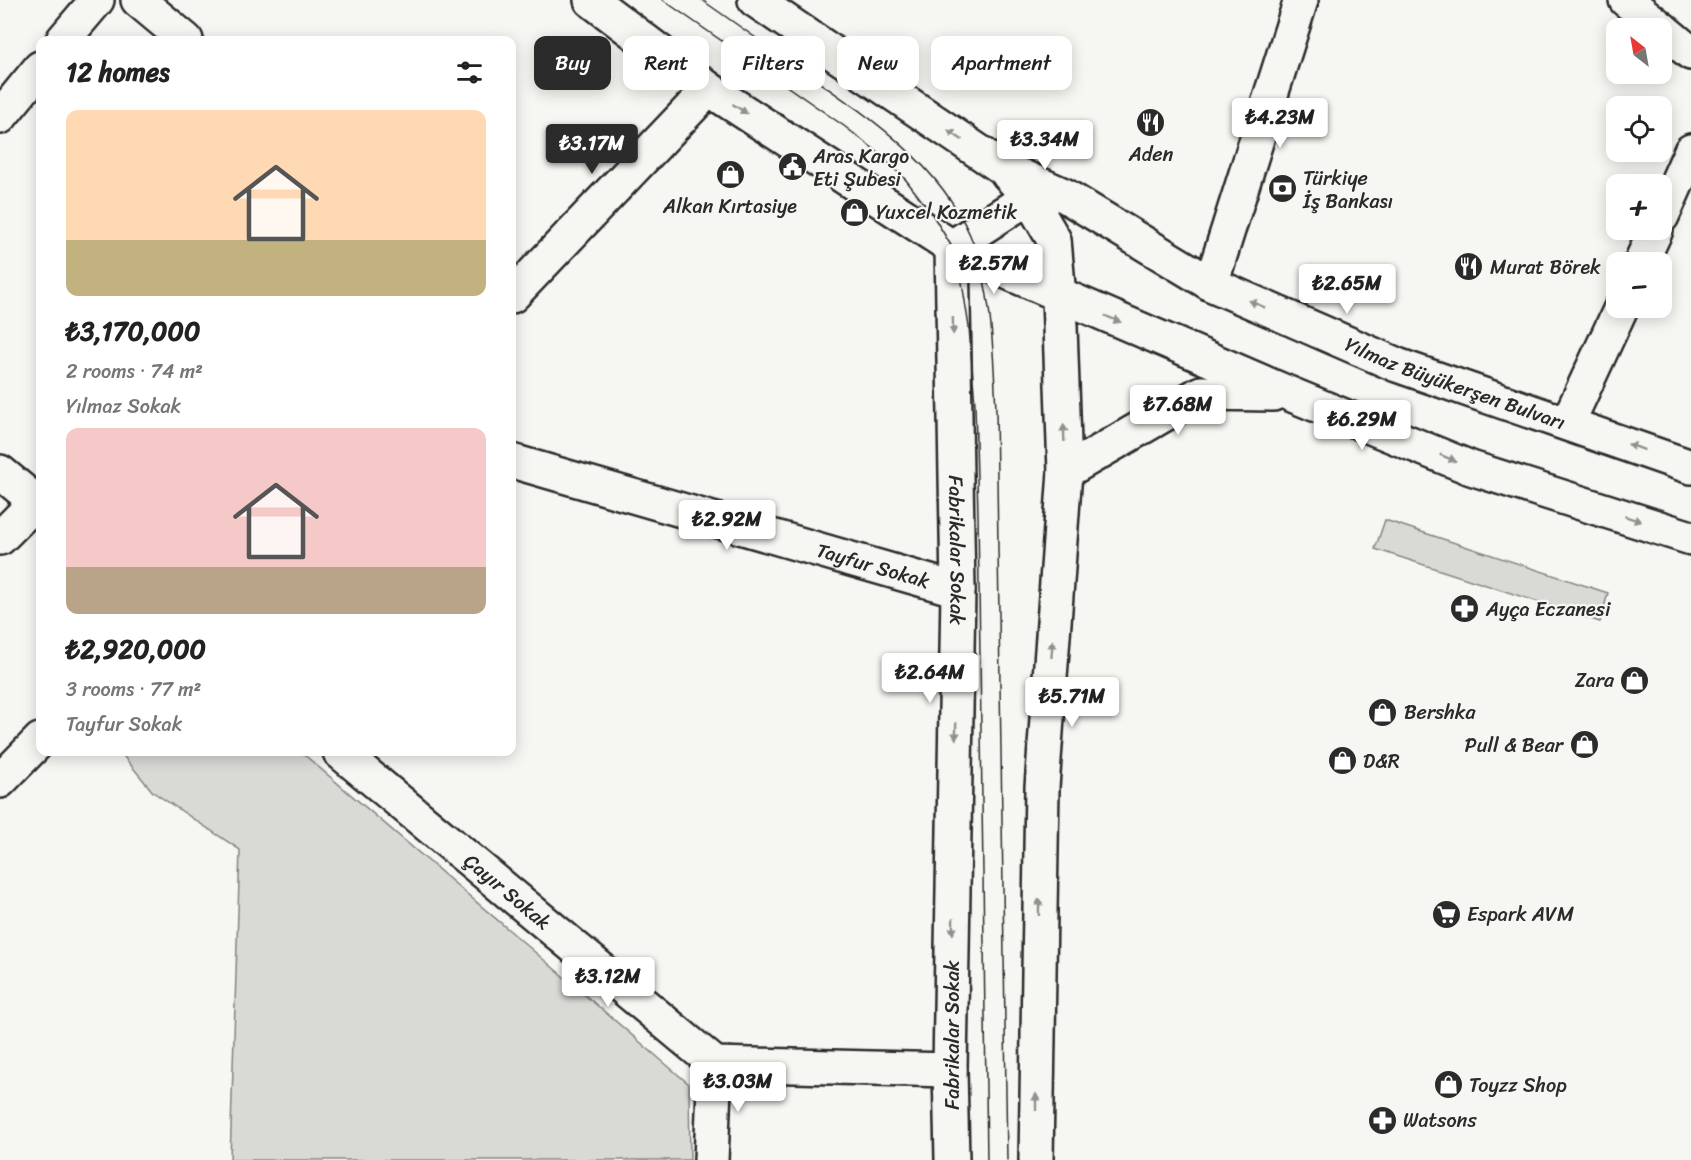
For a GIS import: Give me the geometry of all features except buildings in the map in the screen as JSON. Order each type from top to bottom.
[{"type":"main road","points":[[66,36],[97,0]]},
{"type":"main road","points":[[138,0],[181,36]]},
{"type":"main road","points":[[591,0],[639,36]]},
{"type":"main road","points":[[755,0],[1003,168],[1029,197],[1054,240],[1059,297],[1065,472],[1042,787],[1036,1160]]},
{"type":"main road","points":[[1212,284],[1301,0]]},
{"type":"main road","points":[[1626,0],[1648,18]]},
{"type":"main road","points":[[1672,38],[1691,53]]},
{"type":"main road","points":[[0,117],[36,73]]},
{"type":"main road","points":[[709,89],[951,247],[1059,297],[1471,468],[1691,538]]},
{"type":"main road","points":[[516,292],[708,90]]},
{"type":"main road","points":[[1672,194],[1691,151]]},
{"type":"main road","name":"Yılmaz Büyükerşen Bulvarı","points":[[1003,168],[1064,195],[1212,284],[1397,365],[1691,467]]},
{"type":"main road","points":[[951,247],[1029,197],[1064,195]]},
{"type":"main road","name":"Fabrikalar Sokak","points":[[951,247],[958,590],[950,1070],[952,1160]]},
{"type":"main road","points":[[1568,423],[1616,318]]},
{"type":"main road","points":[[1065,472],[1201,393],[1290,394]]},
{"type":"main road","name":"Tayfur Sokak","points":[[516,462],[958,590]]},
{"type":"main road","points":[[0,472],[36,499]]},
{"type":"main road","points":[[0,538],[36,504]]},
{"type":"main road","points":[[0,781],[36,744]]},
{"type":"main road","name":"Çayır Sokak","points":[[345,756],[715,1064]]},
{"type":"main road","points":[[711,1160],[715,1064],[950,1070]]},
{"type":"shaded area","points":[[1385,520],[1608,593],[1600,622],[1375,549]]},
{"type":"shaded area","points":[[123,756],[306,756],[689,1084],[690,1160],[230,1160],[240,850],[153,792]]},
{"type":"tram line","points":[[663,0],[874,149],[906,180],[932,214],[952,247],[961,276],[969,327],[975,405],[987,1160]]},
{"type":"tram line","points":[[702,0],[856,109],[901,145],[922,165],[957,210],[978,256],[988,299],[996,410],[1007,1160]]},
{"type":"place","name":"Aden","points":[[1151,123]]},
{"type":"place","name":"Aras Kargo Eti Şubesi","points":[[792,167]]},
{"type":"place","name":"Alkan Kırtasiye","points":[[730,175]]},
{"type":"place","name":"Türkiye İş Bankası","points":[[1282,189]]},
{"type":"place","name":"Yuxcel Kozmetik","points":[[855,212]]},
{"type":"place","name":"Murat Börek","points":[[1469,267]]},
{"type":"place","name":"Ayça Eczanesi","points":[[1465,609]]},
{"type":"place","name":"Zara","points":[[1635,680]]},
{"type":"place","name":"Bershka","points":[[1383,712]]},
{"type":"place","name":"Pull & Bear","points":[[1584,745]]},
{"type":"place","name":"D&R","points":[[1342,761]]},
{"type":"place","name":"Espark AVM","points":[[1446,914]]},
{"type":"place","name":"Toyzz Shop","points":[[1448,1085]]},
{"type":"place","name":"Watsons","points":[[1382,1120]]}]
